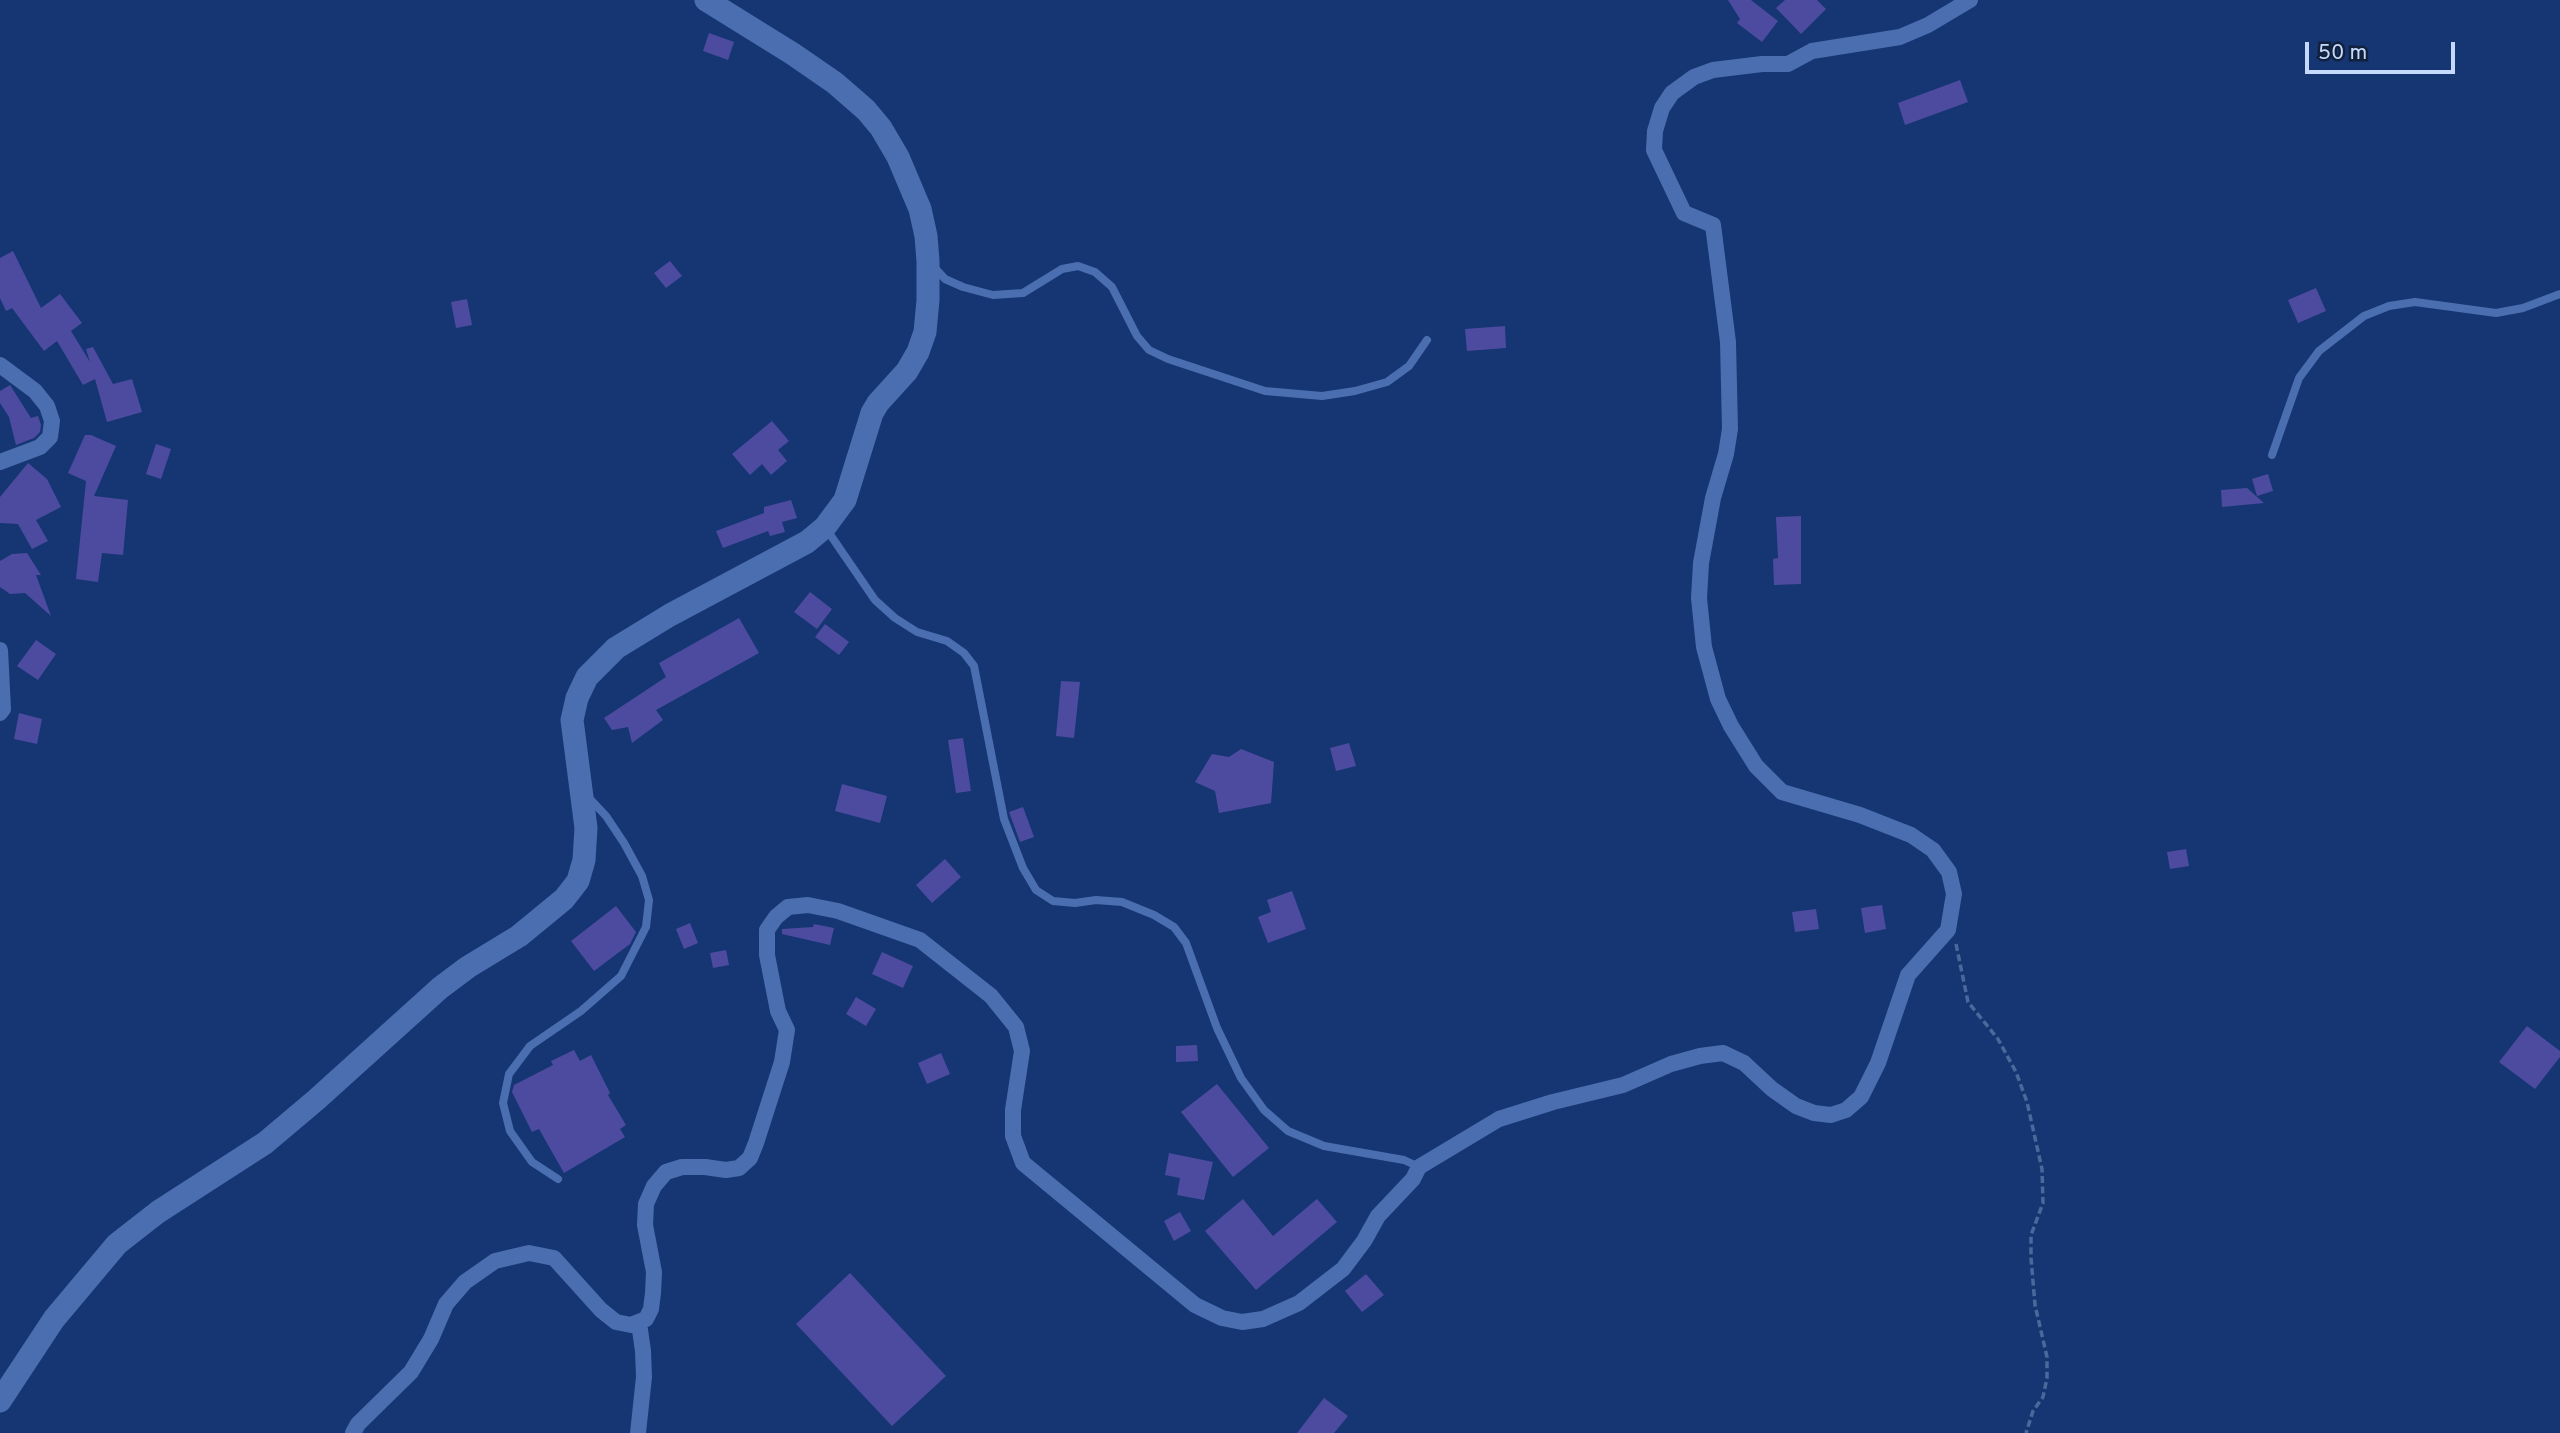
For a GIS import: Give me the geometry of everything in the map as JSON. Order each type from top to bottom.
[{"type":"street","points":[[0,1401],[54,1319],[117,1244],[158,1212],[265,1143],[440,988],[468,967],[519,936],[564,899],[578,881],[584,860],[586,828],[572,720],[577,698],[587,677],[616,648],[670,615],[807,541],[825,527],[845,500],[872,413],[907,371],[925,332],[928,300],[926,236],[910,182],[898,157],[873,119],[835,83],[706,0]]},
{"type":"street","points":[[353,1433],[358,1424],[411,1372],[453,1297],[465,1282],[495,1261],[529,1253],[554,1258],[601,1310],[616,1322],[631,1325],[646,1318],[653,1293],[654,1272],[646,1225],[646,1204],[654,1186],[666,1172],[682,1167],[726,1170],[739,1168],[750,1158],[756,1143],[782,1062],[787,1030],[779,1011],[767,955],[767,930],[776,917],[788,907],[808,905],[838,911],[920,940],[991,996],[1016,1027],[1022,1051],[1013,1110],[1013,1136],[1023,1163],[1195,1305],[1222,1318],[1242,1322],[1263,1319],[1299,1303],[1343,1269],[1378,1216],[1413,1179],[1419,1167],[1499,1119],[1553,1102],[1623,1085],[1671,1064],[1723,1053],[1744,1063],[1788,1101],[1814,1113],[1831,1115],[1846,1110],[1860,1097],[1878,1063],[1908,975],[1948,930],[1954,894],[1949,872],[1933,850],[1911,835],[1860,815],[1782,792],[1756,766],[1718,699],[1704,647],[1699,598],[1701,563],[1730,429],[1728,342],[1713,225],[1684,213],[1654,150],[1656,131],[1662,108],[1672,93],[1694,77],[1713,70],[1788,64],[1812,51],[1900,37],[1928,25],[1970,0]]},
{"type":"street","points":[[0,365],[35,391],[47,407],[52,421],[50,437],[40,447],[0,462]]},
{"type":"street","points":[[0,650],[1,716]]},
{"type":"street","points":[[638,1433],[644,1377],[639,1323]]},
{"type":"lane","points":[[928,261],[945,279],[993,295],[1023,293],[1062,269],[1078,266],[1095,272],[1112,287],[1137,336],[1149,350],[1168,359],[1265,391],[1322,396],[1387,382],[1409,366],[1427,340]]},
{"type":"lane","points":[[2272,454],[2299,378],[2319,351],[2364,316],[2389,306],[2415,302],[2497,313],[2523,308],[2560,294]]},
{"type":"lane","points":[[825,527],[875,600],[895,618],[917,632],[947,642],[964,653],[974,666],[1004,819],[1023,868],[1036,891],[1053,901],[1122,902],[1154,915],[1174,928],[1186,943],[1217,1027],[1241,1078],[1264,1110],[1288,1131],[1324,1146],[1404,1160],[1419,1167]]},
{"type":"lane","points":[[558,1179],[532,1162],[510,1131],[503,1102],[509,1074],[530,1045],[581,1011],[621,976],[646,927],[649,900],[642,876],[624,843],[606,816],[582,790]]},
{"type":"path","points":[[1948,930],[1960,955],[1968,1002],[1998,1039],[2016,1072],[2036,1135],[2042,1168],[2043,1203],[2031,1235],[2031,1258],[2035,1306],[2047,1357],[2047,1378],[2043,1397],[2033,1411],[2026,1426],[2026,1433]]},
{"type":"building","points":[[1728,0],[1751,0],[1778,21],[1762,42],[1737,23],[1740,19]]},
{"type":"building","points":[[1785,0],[1817,0],[1826,9],[1801,34],[1776,8]]},
{"type":"building","points":[[709,33],[734,42],[728,60],[703,51]]},
{"type":"building","points":[[1960,80],[1968,102],[1905,125],[1898,103]]},
{"type":"building","points":[[13,251],[41,308],[60,294],[82,323],[71,331],[90,362],[86,349],[93,347],[113,384],[132,379],[142,412],[107,422],[95,379],[83,385],[57,341],[44,351],[12,308],[6,311],[0,298],[0,258]]},
{"type":"building","points":[[670,261],[682,276],[666,288],[654,273]]},
{"type":"building","points":[[2316,288],[2326,311],[2298,323],[2288,300]]},
{"type":"building","points":[[467,299],[472,325],[456,328],[451,302]]},
{"type":"building","points":[[1505,326],[1506,348],[1467,351],[1465,329]]},
{"type":"building","points":[[10,385],[31,418],[38,416],[41,425],[40,432],[34,438],[16,445],[9,417],[0,403],[0,391]]},
{"type":"building","points":[[772,421],[789,441],[778,450],[787,461],[771,475],[762,464],[750,475],[732,454]]},
{"type":"building","points":[[85,435],[116,446],[94,496],[128,500],[123,555],[102,553],[98,582],[76,579],[86,481],[68,473]]},
{"type":"building","points":[[156,444],[171,449],[161,479],[146,474]]},
{"type":"building","points":[[28,463],[47,479],[61,507],[36,520],[48,541],[32,549],[18,524],[0,523],[0,497]]},
{"type":"building","points":[[2268,474],[2273,491],[2257,496],[2252,479]]},
{"type":"building","points":[[2247,488],[2264,503],[2222,507],[2221,490]]},
{"type":"building","points":[[791,500],[797,518],[782,522],[785,532],[770,536],[768,531],[723,548],[716,531],[764,513],[764,507]]},
{"type":"building","points":[[1801,516],[1801,584],[1774,585],[1773,559],[1778,558],[1776,517]]},
{"type":"building","points":[[27,553],[41,575],[36,575],[51,616],[25,593],[10,594],[0,587],[0,561],[12,554]]},
{"type":"building","points":[[810,592],[832,609],[817,629],[794,612]]},
{"type":"building","points":[[739,618],[759,653],[656,710],[663,720],[632,743],[628,727],[612,730],[604,718],[666,677],[659,663]]},
{"type":"building","points":[[825,624],[849,642],[839,655],[815,637]]},
{"type":"building","points":[[36,640],[56,654],[38,680],[17,666]]},
{"type":"building","points":[[1061,681],[1080,682],[1074,738],[1056,736]]},
{"type":"building","points":[[19,713],[42,719],[37,744],[14,739]]},
{"type":"building","points":[[963,738],[971,791],[956,793],[948,740]]},
{"type":"building","points":[[1349,743],[1356,766],[1336,771],[1330,748]]},
{"type":"building","points":[[1241,749],[1274,762],[1271,803],[1219,813],[1215,791],[1195,782],[1212,754],[1229,757]]},
{"type":"building","points":[[842,784],[887,796],[880,823],[835,811]]},
{"type":"building","points":[[1023,807],[1034,837],[1020,842],[1009,812]]},
{"type":"building","points":[[2186,849],[2189,866],[2170,869],[2167,852]]},
{"type":"building","points":[[945,859],[961,877],[932,903],[916,885]]},
{"type":"building","points":[[1292,891],[1306,929],[1268,943],[1258,917],[1271,912],[1267,900]]},
{"type":"building","points":[[1882,905],[1886,929],[1865,933],[1861,908]]},
{"type":"building","points":[[616,906],[636,932],[630,944],[594,971],[571,941]]},
{"type":"building","points":[[1816,909],[1819,929],[1795,932],[1792,912]]},
{"type":"building","points":[[690,923],[698,943],[684,949],[676,929]]},
{"type":"building","points":[[814,924],[834,928],[830,945],[782,934],[782,929],[813,927]]},
{"type":"building","points":[[726,950],[729,965],[713,968],[710,953]]},
{"type":"building","points":[[882,952],[913,966],[903,988],[872,974]]},
{"type":"building","points":[[856,997],[876,1009],[866,1026],[846,1014]]},
{"type":"building","points":[[2527,1026],[2560,1051],[2560,1057],[2535,1089],[2499,1062]]},
{"type":"building","points":[[1197,1045],[1198,1061],[1176,1062],[1176,1046]]},
{"type":"building","points":[[574,1050],[580,1061],[591,1055],[610,1093],[608,1095],[626,1125],[620,1129],[625,1137],[564,1173],[539,1129],[532,1132],[512,1092],[514,1085],[553,1065],[551,1061]]},
{"type":"building","points":[[941,1053],[950,1074],[927,1084],[918,1063]]},
{"type":"building","points":[[1217,1084],[1269,1148],[1233,1177],[1181,1112]]},
{"type":"building","points":[[1169,1153],[1213,1162],[1204,1200],[1177,1195],[1180,1178],[1165,1175]]},
{"type":"building","points":[[1243,1199],[1273,1236],[1317,1199],[1337,1222],[1256,1290],[1205,1231]]},
{"type":"building","points":[[1180,1212],[1191,1231],[1174,1241],[1164,1221]]},
{"type":"building","points":[[850,1273],[946,1376],[892,1426],[796,1324]]},
{"type":"building","points":[[1366,1274],[1384,1295],[1362,1312],[1345,1291]]},
{"type":"building","points":[[1324,1398],[1348,1416],[1334,1433],[1297,1433]]}]
